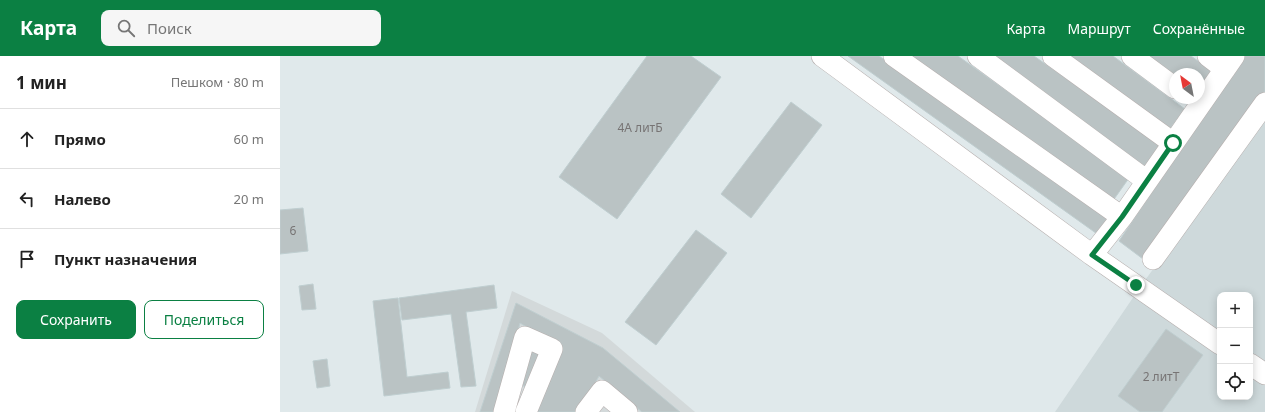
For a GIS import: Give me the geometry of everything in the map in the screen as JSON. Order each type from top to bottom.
[{"type":"street","points":[[822,56],[1092,255],[1217,342]]},
{"type":"street","points":[[894,56],[1122,217]]},
{"type":"street","points":[[978,56],[1147,181]]},
{"type":"street","points":[[1052,56],[1173,143]]},
{"type":"street","points":[[1132,56],[1169,84]]},
{"type":"street","points":[[1205,89],[1229,62],[1208,56]]},
{"type":"street","points":[[1153,259],[1265,103]]},
{"type":"street","points":[[1092,255],[1122,217],[1173,143],[1193,104]]},
{"type":"street","points":[[504,412],[525,337],[552,349],[526,412]]},
{"type":"street","points":[[1253,366],[1265,374]]},
{"type":"street","points":[[586,412],[602,391],[627,412]]},
{"type":"shaded area","points":[[1265,116],[1265,412],[1055,412],[1143,283]]},
{"type":"shaded area","points":[[512,291],[602,333],[695,412],[475,412]]},
{"type":"building","points":[[647,56],[691,56],[721,77],[617,219],[559,177]]},
{"type":"building","points":[[848,56],[879,56],[1111,221],[1100,236]]},
{"type":"building","points":[[909,56],[958,56],[1129,178],[1112,202]]},
{"type":"building","points":[[990,56],[1034,56],[1161,145],[1144,168]]},
{"type":"building","points":[[1066,56],[1113,56],[1169,97],[1169,104],[1178,104],[1185,109],[1168,131]]},
{"type":"building","points":[[1145,56],[1191,56],[1212,71],[1205,81],[1205,68],[1169,68],[1169,73]]},
{"type":"building","points":[[1244,56],[1265,56],[1265,95],[1143,259],[1119,241]]},
{"type":"building","points":[[791,102],[822,125],[751,218],[721,194]]},
{"type":"building","points":[[303,208],[308,251],[280,254],[280,210]]},
{"type":"building","points":[[696,230],[727,253],[656,345],[625,322]]},
{"type":"building","points":[[313,284],[316,309],[302,310],[299,286]]},
{"type":"building","points":[[494,285],[497,308],[466,312],[476,386],[461,387],[451,314],[402,320],[399,298]]},
{"type":"building","points":[[398,298],[407,377],[448,372],[450,388],[384,396],[373,301]]},
{"type":"building","points":[[516,303],[603,348],[680,412],[642,412],[599,376],[579,412],[532,412],[560,347],[520,323],[496,412],[480,412]]},
{"type":"building","points":[[1166,329],[1203,355],[1162,412],[1140,412],[1118,396]]},
{"type":"building","points":[[532,348],[543,353],[528,388],[517,383]]},
{"type":"building","points":[[327,359],[330,386],[317,388],[313,361]]},
{"type":"route","points":[[1136,285],[1092,255],[1122,217],[1173,143]]}]
